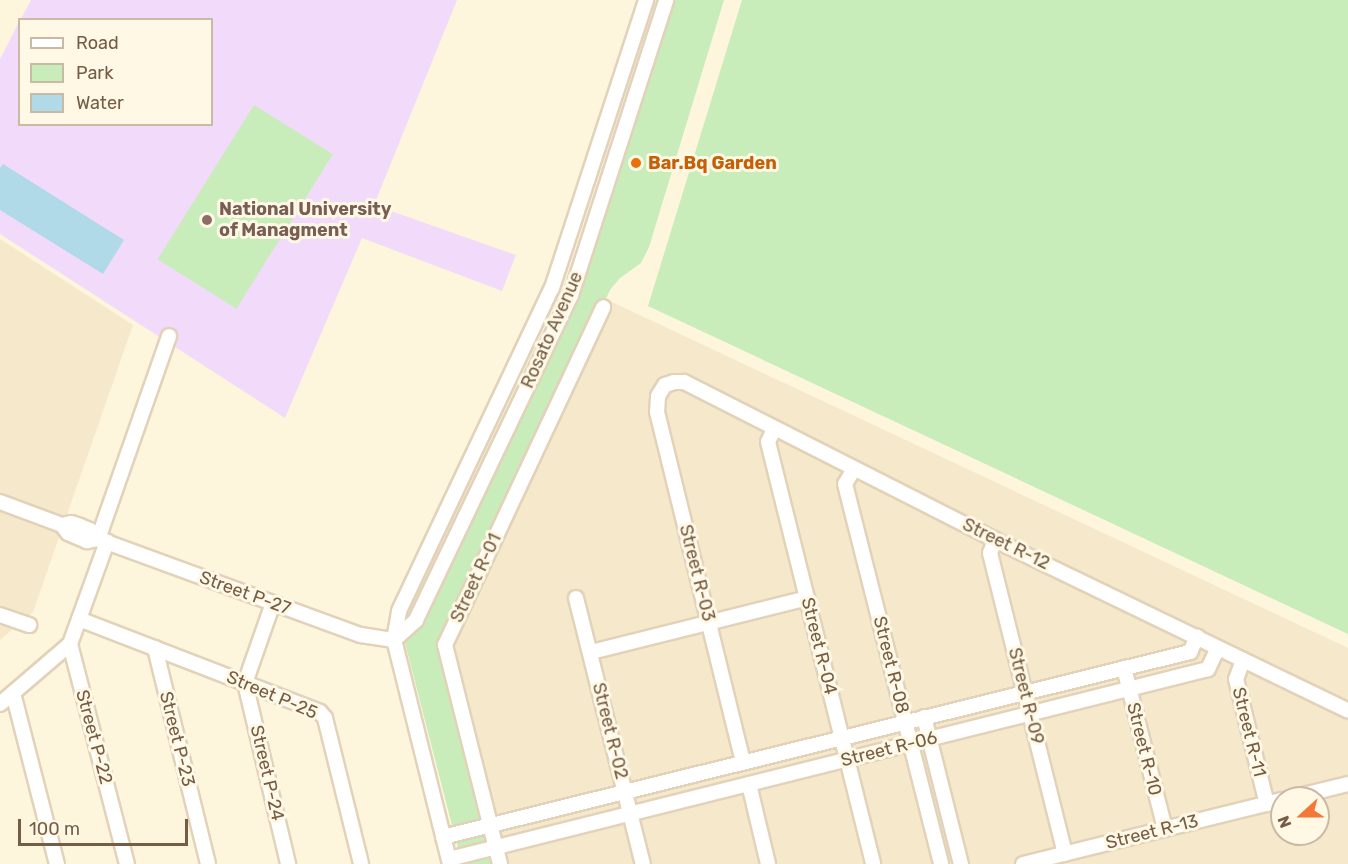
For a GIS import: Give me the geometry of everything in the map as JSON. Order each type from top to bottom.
[{"type":"street","name":"Rosato Avenue","points":[[449,862],[393,640],[399,611],[552,288],[646,0]]},
{"type":"street","name":"Rosato Avenue","points":[[393,640],[416,620],[571,295],[666,0]]},
{"type":"street","name":"Street R-01","points":[[500,864],[445,645],[603,307]]},
{"type":"street","points":[[0,704],[70,644],[169,336]]},
{"type":"street","name":"Street R-12","points":[[665,386],[674,382],[684,382],[995,540],[1348,711]]},
{"type":"street","name":"Street R-03","points":[[665,386],[658,396],[657,412],[743,762]]},
{"type":"street","name":"Street R-04","points":[[774,429],[768,442],[873,864]]},
{"type":"street","name":"Street R-08","points":[[854,469],[845,484],[941,864]]},
{"type":"street","name":"Street P-27","points":[[0,502],[62,525],[71,523],[87,542],[102,541],[361,635],[393,640]]},
{"type":"street","name":"Street R-09","points":[[995,540],[990,553],[1065,854]]},
{"type":"street","name":"Street R-02","points":[[576,598],[643,864]]},
{"type":"street","points":[[591,652],[807,598]]},
{"type":"street","points":[[245,683],[273,603]]},
{"type":"street","points":[[0,615],[29,625]]},
{"type":"street","name":"Street P-25","points":[[79,619],[314,709],[325,718],[361,864]]},
{"type":"street","name":"Street R-06","points":[[443,837],[1190,652],[1197,637]]},
{"type":"street","name":"Street P-22","points":[[70,644],[127,864]]},
{"type":"street","name":"Street P-23","points":[[155,648],[208,864]]},
{"type":"street","name":"Street R-06","points":[[449,862],[546,835],[1208,669],[1218,648]]},
{"type":"street","name":"Street R-11","points":[[1243,660],[1236,678],[1267,804]]},
{"type":"street","name":"Street R-10","points":[[1124,668],[1165,829]]},
{"type":"street","name":"Street P-24","points":[[245,683],[288,864]]},
{"type":"street","points":[[13,693],[57,864]]},
{"type":"street","name":"Street R-08","points":[[924,717],[961,864]]},
{"type":"street","points":[[749,784],[768,864]]},
{"type":"street","points":[[1330,788],[1348,784]]},
{"type":"street","name":"Street R-13","points":[[1023,864],[1270,803]]},
{"type":"shaded area","name":"National University of Managment","points":[[31,0],[457,0],[374,205],[516,255],[502,291],[362,238],[285,418],[0,234],[0,59],[18,24],[18,126],[213,126],[213,18],[22,18]]},
{"type":"shaded area","points":[[0,239],[133,325],[33,612],[0,640]]},
{"type":"shaded area","points":[[612,302],[1348,648],[1348,864],[506,864],[451,647]]},
{"type":"green space","points":[[666,0],[724,0],[649,247],[641,263],[620,278],[610,290],[445,645],[500,864],[462,864],[405,643],[571,295]]},
{"type":"green space","points":[[742,0],[1348,0],[1348,634],[648,306]]},
{"type":"green space","points":[[254,105],[333,154],[236,309],[158,259]]},
{"type":"water","points":[[3,164],[124,240],[103,274],[0,210],[0,168]]},
{"type":"place","name":"Bar.Bq Garden","points":[[636,163]]},
{"type":"place","name":"National University of Managment","points":[[207,220]]}]
